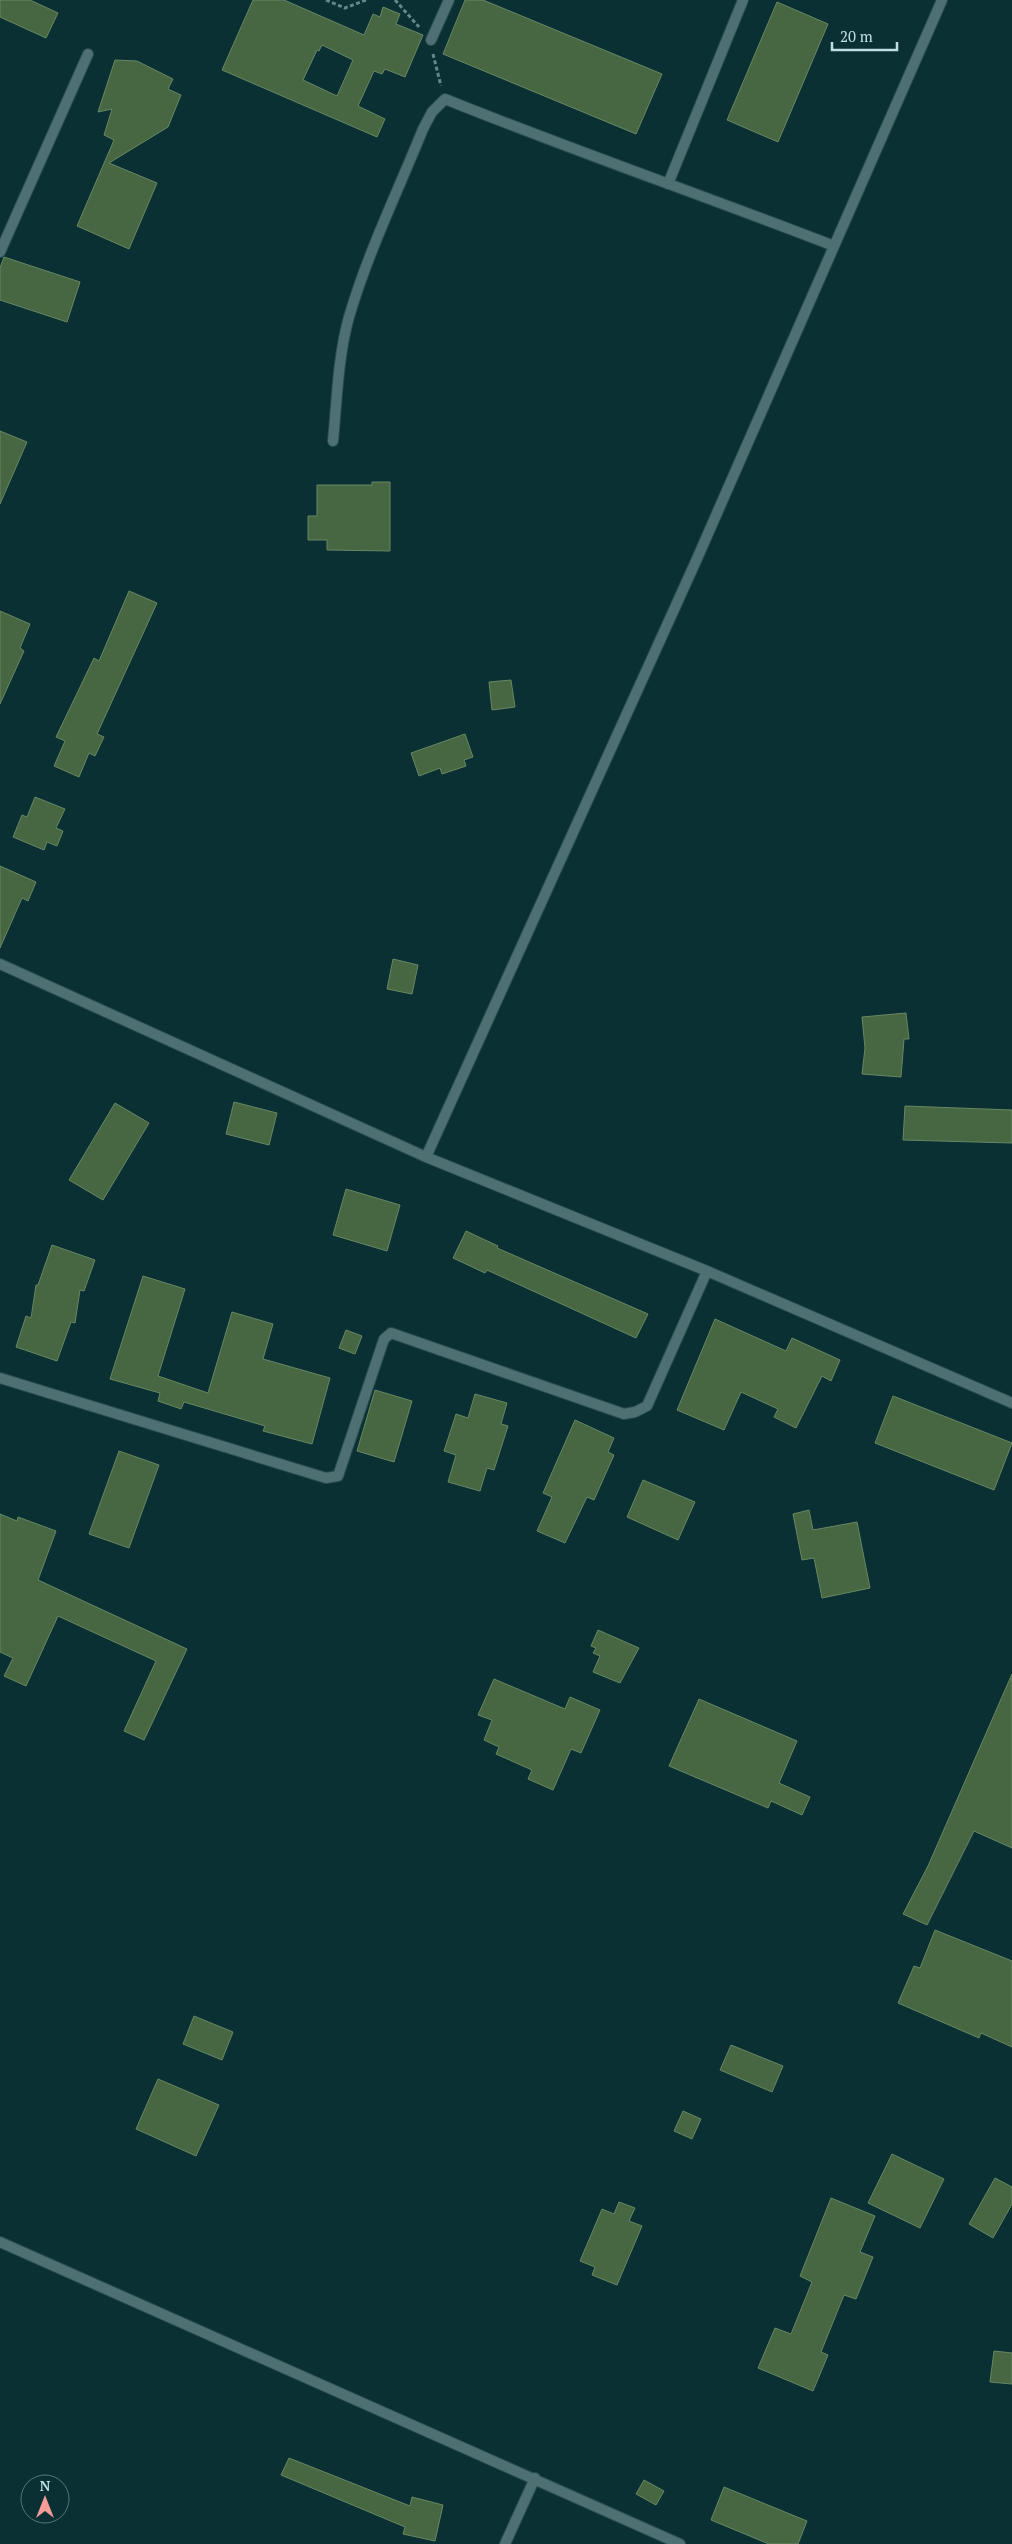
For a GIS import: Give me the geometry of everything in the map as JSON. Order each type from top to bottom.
[{"type":"street","points":[[431,40],[449,0]]},
{"type":"street","points":[[668,184],[743,0]]},
{"type":"street","points":[[426,1158],[696,561],[942,0]]},
{"type":"street","points":[[0,252],[88,54]]},
{"type":"street","points":[[333,441],[341,362],[349,318],[423,129],[432,112],[445,99],[834,246]]},
{"type":"street","points":[[0,964],[426,1158],[707,1271],[1012,1403]]},
{"type":"street","points":[[0,1378],[326,1478],[338,1476],[384,1339],[391,1334],[624,1414],[635,1412],[647,1406],[707,1271]]},
{"type":"street","points":[[0,2242],[680,2544]]},
{"type":"street","points":[[505,2544],[535,2478]]},
{"type":"path","points":[[326,0],[344,8],[366,0]]},
{"type":"path","points":[[394,0],[431,40],[435,65],[445,99]]},
{"type":"building","points":[[0,0],[30,0],[58,13],[46,38],[0,17]]},
{"type":"building","points":[[253,0],[284,0],[364,35],[373,14],[380,17],[383,7],[400,14],[396,24],[423,35],[405,77],[385,69],[382,74],[374,71],[358,106],[385,119],[377,137],[222,70]],"holes":[[[322,45],[353,60],[337,96],[303,80],[317,50],[319,51]]]},
{"type":"building","points":[[465,0],[483,0],[662,74],[636,134],[443,54]]},
{"type":"building","points":[[777,2],[828,24],[778,142],[727,120]]},
{"type":"building","points":[[115,60],[137,61],[173,79],[168,89],[181,95],[168,127],[109,163],[157,183],[129,249],[77,226],[114,140],[104,135],[112,109],[98,112]]},
{"type":"building","points":[[4,257],[80,282],[67,322],[0,300],[0,268]]},
{"type":"building","points":[[0,431],[27,442],[0,504]]},
{"type":"building","points":[[372,482],[390,482],[390,551],[327,550],[327,540],[308,540],[308,516],[317,516],[317,485],[372,485]]},
{"type":"building","points":[[129,591],[157,603],[97,734],[104,737],[95,756],[89,753],[79,777],[54,766],[65,741],[56,737],[94,658],[99,661]]},
{"type":"building","points":[[0,611],[30,624],[20,648],[24,651],[0,704]]},
{"type":"building","points":[[511,680],[515,707],[492,710],[489,682]]},
{"type":"building","points":[[465,734],[473,757],[464,760],[466,766],[442,774],[440,768],[419,776],[411,753]]},
{"type":"building","points":[[35,797],[65,809],[56,828],[63,831],[57,846],[47,842],[44,850],[13,837],[22,815],[27,817]]},
{"type":"building","points":[[0,866],[36,882],[28,901],[22,898],[0,948]]},
{"type":"building","points":[[393,959],[418,965],[412,994],[387,989]]},
{"type":"building","points":[[906,1013],[909,1039],[904,1039],[901,1077],[862,1074],[865,1048],[862,1017]]},
{"type":"building","points":[[234,1102],[277,1113],[269,1145],[226,1134]]},
{"type":"building","points":[[115,1103],[149,1123],[103,1200],[69,1180]]},
{"type":"building","points":[[905,1106],[1012,1110],[1012,1143],[903,1140]]},
{"type":"building","points":[[346,1189],[400,1205],[387,1251],[333,1235]]},
{"type":"building","points":[[466,1231],[498,1246],[497,1248],[648,1314],[636,1338],[487,1270],[485,1273],[453,1258]]},
{"type":"building","points":[[52,1245],[95,1260],[84,1291],[80,1290],[75,1323],[71,1322],[57,1361],[16,1347],[26,1316],[31,1318],[36,1285],[38,1285]]},
{"type":"building","points":[[143,1276],[185,1289],[158,1376],[208,1393],[232,1312],[273,1324],[263,1359],[330,1378],[312,1444],[263,1431],[265,1426],[184,1402],[181,1409],[158,1401],[160,1393],[110,1379]]},
{"type":"building","points":[[715,1319],[786,1351],[792,1338],[840,1360],[831,1381],[822,1376],[796,1428],[774,1417],[778,1409],[741,1392],[724,1430],[677,1410]]},
{"type":"building","points":[[346,1330],[362,1336],[355,1354],[339,1348]]},
{"type":"building","points":[[375,1390],[412,1401],[394,1462],[357,1451]]},
{"type":"building","points":[[475,1394],[507,1403],[501,1424],[508,1426],[494,1470],[487,1468],[480,1491],[448,1482],[456,1455],[444,1451],[456,1414],[468,1418]]},
{"type":"building","points":[[893,1396],[1012,1443],[994,1490],[875,1443]]},
{"type":"building","points":[[575,1420],[614,1438],[608,1452],[614,1455],[594,1500],[587,1497],[565,1543],[537,1531],[552,1497],[543,1493]]},
{"type":"building","points":[[119,1451],[159,1465],[129,1548],[89,1534]]},
{"type":"building","points":[[643,1480],[695,1502],[678,1540],[627,1517]]},
{"type":"building","points":[[809,1510],[813,1530],[857,1522],[870,1588],[822,1598],[814,1558],[802,1560],[793,1514]]},
{"type":"building","points":[[0,1514],[17,1521],[18,1517],[56,1531],[38,1580],[187,1649],[144,1740],[124,1731],[156,1661],[58,1616],[26,1686],[4,1676],[13,1658],[0,1652]]},
{"type":"building","points":[[598,1630],[639,1648],[620,1683],[593,1672],[600,1656],[593,1653],[596,1648],[591,1646]]},
{"type":"building","points":[[1012,1674],[1012,1848],[974,1831],[927,1925],[903,1914],[928,1866]]},
{"type":"building","points":[[494,1679],[565,1709],[570,1697],[600,1710],[581,1753],[571,1749],[553,1790],[528,1779],[532,1770],[496,1754],[499,1747],[484,1740],[492,1720],[478,1715]]},
{"type":"building","points":[[699,1699],[797,1741],[779,1783],[810,1797],[802,1815],[771,1801],[768,1808],[669,1766]]},
{"type":"building","points":[[935,1930],[1012,1961],[1012,2047],[981,2033],[979,2038],[898,2003],[914,1966],[920,1968]]},
{"type":"building","points":[[194,2016],[233,2032],[222,2060],[183,2044]]},
{"type":"building","points":[[731,2045],[783,2066],[772,2092],[720,2070]]},
{"type":"building","points":[[158,2079],[219,2105],[196,2156],[136,2129]]},
{"type":"building","points":[[683,2111],[701,2119],[692,2139],[674,2131]]},
{"type":"building","points":[[892,2154],[944,2179],[920,2228],[868,2203]]},
{"type":"building","points":[[995,2178],[1012,2187],[1012,2204],[993,2238],[969,2224]]},
{"type":"building","points":[[831,2198],[875,2216],[860,2252],[873,2257],[856,2299],[844,2295],[821,2352],[828,2355],[813,2391],[758,2368],[775,2328],[791,2334],[812,2282],[800,2276]]},
{"type":"building","points":[[619,2202],[635,2208],[629,2221],[642,2226],[617,2285],[592,2275],[595,2267],[580,2261],[602,2209],[614,2214]]},
{"type":"building","points":[[994,2351],[1012,2353],[1012,2384],[990,2382]]},
{"type":"building","points":[[289,2458],[410,2506],[412,2497],[443,2505],[435,2541],[403,2534],[405,2527],[281,2475]]},
{"type":"building","points":[[644,2480],[664,2491],[656,2505],[636,2494]]},
{"type":"building","points":[[724,2487],[807,2521],[798,2544],[769,2544],[711,2520]]}]
